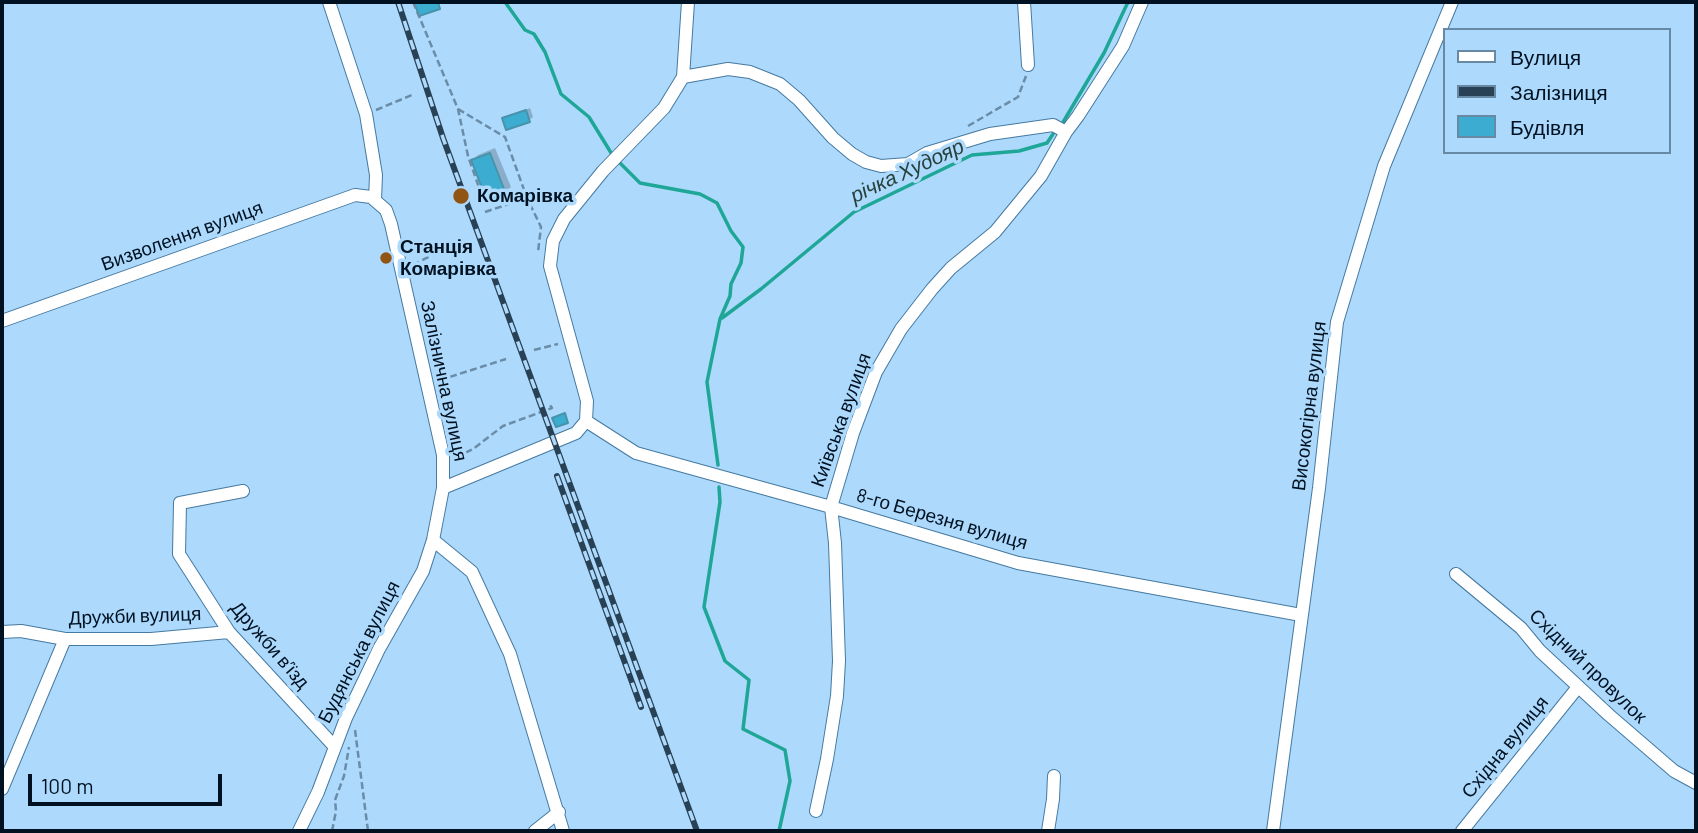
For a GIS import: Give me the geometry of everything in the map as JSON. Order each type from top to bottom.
[{"type":"street","name":"Залізнична вулиця","points":[[329,2],[366,114],[376,175],[375,200],[388,215],[444,463],[443,488]]},
{"type":"street","points":[[443,488],[576,433],[586,421],[587,401],[550,266],[553,241],[564,219],[603,171],[664,108],[683,77],[688,2]]},
{"type":"street","points":[[1024,2],[1028,65]]},
{"type":"street","name":"Київська вулиця","points":[[816,811],[837,696],[839,661],[831,507],[853,433],[884,355],[932,289],[951,268],[995,232],[1041,176],[1066,132],[1123,46],[1142,2]]},
{"type":"street","name":"Високогірна вулиця","points":[[1273,831],[1319,488],[1337,322],[1384,166],[1452,2]]},
{"type":"street","points":[[683,77],[728,69],[750,72],[780,84],[852,154],[881,166],[908,164],[927,153],[990,134],[1053,125],[1066,132]]},
{"type":"street","name":"Визволення вулиця","points":[[4,320],[355,195],[365,195],[375,200]]},
{"type":"street","points":[[2,306],[4,320]]},
{"type":"street","name":"8-го Березня вулиця","points":[[586,421],[636,453],[1018,563],[1301,615]]},
{"type":"street","name":"Будянська вулиця","points":[[299,831],[318,792],[346,718],[379,649],[423,571],[433,540],[443,488]]},
{"type":"street","name":"Дружби в’їзд","points":[[243,491],[180,503],[179,554],[229,632],[334,746]]},
{"type":"street","points":[[433,540],[472,572],[510,654],[563,831]]},
{"type":"street","name":"Східний провулок","points":[[1456,574],[1521,628],[1540,651],[1578,687],[1674,771],[1696,783]]},
{"type":"street","name":"Дружби вулиця","points":[[2,632],[21,631],[65,639],[151,639],[229,632]]},
{"type":"street","points":[[2,789],[65,639]]},
{"type":"street","name":"Східна вулиця","points":[[1462,831],[1578,687]]},
{"type":"street","points":[[1048,831],[1054,799],[1054,775]]},
{"type":"street","points":[[535,831],[559,812]]},
{"type":"path","points":[[413,2],[458,109],[468,156],[484,199],[481,201]]},
{"type":"path","points":[[961,130],[1018,97],[1025,83],[1028,65]]},
{"type":"path","points":[[366,114],[412,95]]},
{"type":"path","points":[[458,109],[505,136],[527,198],[485,212]]},
{"type":"path","points":[[401,272],[463,239]]},
{"type":"path","points":[[534,350],[569,340]]},
{"type":"path","points":[[427,384],[506,359]]},
{"type":"path","points":[[444,463],[473,449],[503,426],[552,408],[550,405]]},
{"type":"path","points":[[528,410],[530,416]]},
{"type":"path","points":[[332,831],[335,800],[344,776],[353,728],[368,831]]},
{"type":"building","points":[[414,2],[438,2],[440,9],[419,16]]},
{"type":"building","points":[[526,110],[530,122],[506,130],[502,118]]},
{"type":"building","points":[[490,153],[506,194],[487,201],[471,160]]},
{"type":"building","points":[[565,413],[568,423],[556,427],[552,418]]},
{"type":"waterway","points":[[505,2],[525,30],[534,34],[545,52],[561,94],[589,117],[613,156],[640,183],[700,194],[717,203],[731,231],[743,247],[741,263],[720,319],[707,382],[718,465]]},
{"type":"waterway","name":"річка Худояр","points":[[1062,124],[1104,53],[1128,2]]},
{"type":"waterway","name":"річка Худояр","points":[[722,318],[854,212],[972,155],[1019,151],[1047,143],[1053,134]]},
{"type":"waterway","points":[[719,487],[720,502],[704,607],[725,661],[749,680],[743,729],[785,750],[790,781],[779,831]]},
{"type":"railway","points":[[398,2],[443,138],[697,831]]},
{"type":"railway","points":[[557,476],[641,707]]},
{"type":"place","name":"Комарівка","points":[[461,196]]},
{"type":"place","name":"Станція Комарівка","points":[[386,258]]}]
